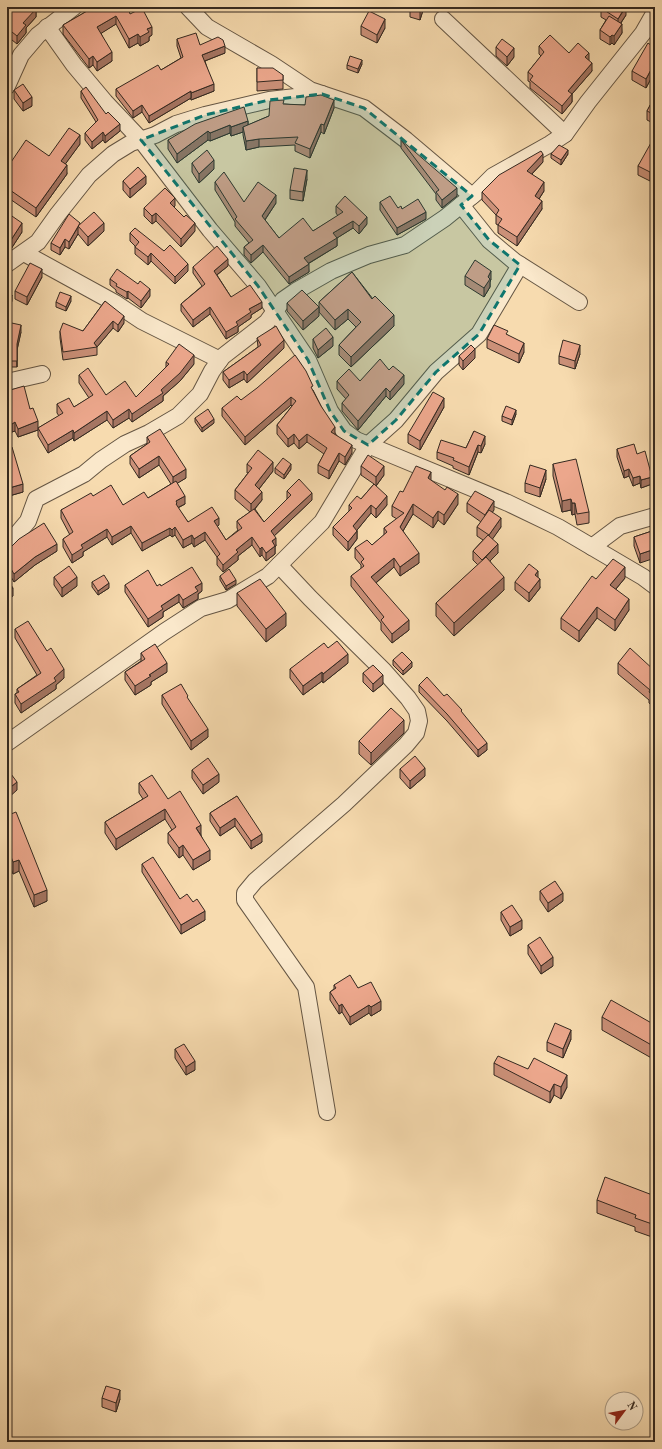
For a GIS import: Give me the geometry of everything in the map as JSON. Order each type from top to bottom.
[{"type":"street","points":[[7,86],[21,55],[38,35],[74,7]]},
{"type":"street","points":[[188,7],[207,27],[271,64],[310,90],[364,108],[406,140],[466,201],[489,240],[520,265],[578,302]]},
{"type":"street","points":[[7,546],[28,521],[36,499],[84,474],[101,460],[125,444],[149,433],[178,416],[200,394],[212,371],[220,360],[267,322],[283,300],[319,278],[369,255],[405,245],[466,201],[493,176],[565,134],[588,102],[643,33],[655,12]]},
{"type":"street","points":[[443,19],[565,134]]},
{"type":"street","points":[[47,27],[74,65],[105,102],[141,140],[210,230],[258,286],[308,360],[330,411],[344,431],[356,440],[508,504],[558,527],[655,586]]},
{"type":"street","points":[[7,264],[38,242],[89,175],[113,154],[176,124],[269,100],[322,94]]},
{"type":"street","points":[[24,253],[115,303],[161,332],[220,360]]},
{"type":"street","points":[[7,743],[164,632],[202,608],[228,600],[268,576],[322,522],[368,445],[396,420],[436,372],[479,334],[520,265]]},
{"type":"street","points":[[7,382],[42,374]]},
{"type":"street","points":[[592,547],[620,526],[655,516]]},
{"type":"street","points":[[279,565],[408,698],[417,711],[419,721],[416,733],[406,745],[344,804],[255,881],[245,893],[245,900],[306,987],[327,1112]]},
{"type":"highlighted area","points":[[322,94],[364,108],[472,196],[461,205],[489,240],[520,265],[479,334],[436,372],[396,420],[368,445],[344,431],[330,411],[308,360],[258,286],[141,140],[205,115],[269,100]]},
{"type":"building","points":[[7,7],[34,7],[36,9],[23,23],[26,25],[17,36],[7,28]]},
{"type":"building","points":[[94,7],[128,7],[130,14],[142,8],[152,27],[147,29],[149,32],[140,37],[138,34],[129,39],[116,16],[97,27],[112,52],[97,62],[93,56],[89,59],[63,25]]},
{"type":"building","points":[[410,7],[422,7],[420,11]]},
{"type":"building","points":[[625,7],[618,19],[601,8]]},
{"type":"building","points":[[369,11],[385,19],[377,35],[361,26]]},
{"type":"building","points":[[609,16],[622,24],[614,36],[612,35],[610,37],[600,30]]},
{"type":"building","points":[[196,33],[200,45],[218,37],[223,40],[225,46],[202,55],[214,84],[191,93],[191,91],[149,116],[142,105],[133,111],[116,89],[158,65],[161,70],[183,57],[177,39]]},
{"type":"building","points":[[550,35],[569,53],[578,43],[589,53],[585,57],[592,63],[568,91],[572,94],[562,106],[530,80],[533,76],[528,72],[544,52],[539,46]]},
{"type":"building","points":[[502,39],[514,48],[507,57],[496,47]]},
{"type":"building","points":[[648,43],[655,48],[655,62],[646,79],[632,71]]},
{"type":"building","points":[[350,56],[362,60],[358,69],[347,65]]},
{"type":"building","points":[[257,68],[273,68],[283,75],[283,80],[257,82]]},
{"type":"building","points":[[23,84],[32,97],[23,103],[14,90]]},
{"type":"building","points":[[86,87],[106,114],[108,112],[120,124],[105,136],[103,132],[92,142],[85,133],[98,120],[81,91]]},
{"type":"building","points":[[321,95],[334,100],[324,125],[321,124],[310,149],[295,143],[298,137],[246,141],[243,127],[269,116],[270,101],[284,100],[283,104],[305,105],[306,97]]},
{"type":"building","points":[[655,96],[655,115],[647,111]]},
{"type":"building","points":[[244,107],[248,121],[231,127],[230,125],[210,133],[208,131],[177,154],[168,140],[195,124]]},
{"type":"building","points":[[69,128],[80,135],[61,161],[67,165],[36,208],[7,188],[7,168],[26,140],[49,156]]},
{"type":"building","points":[[401,140],[457,188],[442,200],[436,192],[439,190]]},
{"type":"building","points":[[652,141],[655,143],[655,163],[650,172],[638,166]]},
{"type":"building","points":[[559,145],[568,150],[561,160],[551,154]]},
{"type":"building","points":[[207,150],[214,160],[199,174],[192,163]]},
{"type":"building","points":[[541,151],[543,154],[527,171],[544,182],[535,196],[542,201],[517,237],[498,225],[502,219],[496,215],[499,210],[482,192],[499,175]]},
{"type":"building","points":[[138,167],[146,176],[130,189],[123,181]]},
{"type":"building","points":[[294,168],[307,170],[303,192],[290,190]]},
{"type":"building","points":[[224,172],[244,202],[258,182],[276,195],[262,216],[279,238],[303,218],[313,231],[343,212],[336,206],[345,196],[367,217],[359,226],[353,221],[333,233],[337,238],[304,258],[309,264],[289,277],[263,245],[251,255],[244,247],[253,240],[235,219],[237,217],[215,182]]},
{"type":"building","points":[[165,188],[175,198],[170,203],[184,217],[186,215],[195,223],[181,239],[156,213],[152,216],[144,208]]},
{"type":"building","points":[[390,196],[398,208],[401,206],[402,209],[418,199],[426,212],[397,228],[380,202]]},
{"type":"building","points":[[94,212],[104,223],[88,237],[78,226]]},
{"type":"building","points":[[9,214],[22,223],[11,240],[7,237],[7,216]]},
{"type":"building","points":[[69,214],[80,223],[69,242],[65,239],[60,248],[51,243]]},
{"type":"building","points":[[135,228],[164,251],[170,245],[188,264],[175,277],[151,253],[148,257],[135,247],[139,242],[130,233]]},
{"type":"building","points":[[217,246],[228,259],[214,271],[231,297],[250,285],[262,302],[249,309],[251,312],[236,322],[238,325],[226,332],[210,307],[193,320],[181,304],[205,284],[193,267]]},
{"type":"building","points":[[475,260],[491,271],[488,277],[490,279],[484,288],[465,276]]},
{"type":"building","points":[[30,263],[42,269],[27,297],[15,291]]},
{"type":"building","points":[[117,269],[138,284],[140,281],[150,289],[141,301],[128,291],[127,292],[116,286],[117,284],[110,279]]},
{"type":"building","points":[[352,272],[372,299],[375,296],[394,315],[351,357],[339,345],[361,322],[348,309],[335,320],[319,302]]},
{"type":"building","points":[[302,290],[319,307],[303,321],[287,303]]},
{"type":"building","points":[[60,292],[71,296],[66,307],[56,302]]},
{"type":"building","points":[[7,293],[12,295],[7,307]]},
{"type":"building","points":[[105,301],[124,316],[118,325],[113,321],[94,343],[97,347],[63,352],[60,331],[63,323],[83,331]]},
{"type":"building","points":[[7,322],[21,325],[17,344],[17,361],[7,361]]},
{"type":"building","points":[[494,325],[508,331],[506,334],[524,343],[519,354],[487,339]]},
{"type":"building","points":[[276,326],[284,340],[247,375],[244,371],[229,380],[223,372],[261,345],[257,338]]},
{"type":"building","points":[[326,328],[333,337],[318,350],[313,339]]},
{"type":"building","points":[[563,340],[580,345],[575,361],[559,356]]},
{"type":"building","points":[[179,344],[194,355],[180,373],[161,390],[163,393],[132,414],[129,409],[113,420],[107,411],[74,433],[73,430],[48,445],[38,428],[63,413],[57,404],[69,398],[74,407],[93,395],[79,375],[88,368],[106,395],[125,381],[136,397],[169,364],[166,362]]},
{"type":"building","points":[[471,345],[475,349],[463,361],[459,356]]},
{"type":"building","points":[[295,355],[306,371],[313,386],[311,387],[321,406],[335,427],[331,432],[352,445],[345,457],[339,453],[329,471],[318,465],[327,448],[307,434],[299,441],[294,434],[288,439],[277,425],[296,401],[291,397],[245,437],[222,408],[237,396],[241,400]]},
{"type":"building","points":[[380,359],[389,370],[393,366],[404,375],[390,392],[386,388],[358,421],[342,403],[349,395],[337,381],[349,369],[360,381]]},
{"type":"building","points":[[24,386],[30,409],[33,408],[38,421],[18,429],[15,422],[12,424],[7,412],[7,391]]},
{"type":"building","points":[[433,392],[444,398],[420,441],[408,434]]},
{"type":"building","points":[[506,406],[516,410],[512,420],[502,416]]},
{"type":"building","points":[[208,409],[214,419],[202,428],[195,418]]},
{"type":"building","points":[[160,429],[186,469],[173,477],[159,456],[139,469],[130,456],[150,442],[147,437]]},
{"type":"building","points":[[474,431],[485,436],[481,446],[478,445],[469,467],[453,460],[454,458],[437,452],[441,440],[466,448]]},
{"type":"building","points":[[634,444],[637,454],[645,451],[652,477],[641,480],[640,476],[633,478],[629,469],[624,471],[617,449]]},
{"type":"building","points":[[12,447],[23,484],[9,488],[7,481],[7,448]]},
{"type":"building","points":[[258,450],[273,462],[255,485],[262,492],[251,504],[235,490],[252,468],[247,464]]},
{"type":"building","points":[[368,455],[384,466],[376,477],[361,466]]},
{"type":"building","points":[[283,458],[291,464],[284,475],[275,468]]},
{"type":"building","points":[[576,459],[589,512],[577,514],[575,503],[572,503],[571,499],[562,501],[553,464]]},
{"type":"building","points":[[530,465],[546,470],[540,488],[525,483]]},
{"type":"building","points":[[416,466],[431,472],[428,478],[445,490],[447,487],[458,494],[444,515],[438,511],[433,518],[413,504],[400,527],[419,553],[400,567],[394,558],[371,577],[409,620],[392,634],[381,620],[384,617],[351,576],[364,566],[361,562],[364,559],[355,548],[367,540],[372,545],[387,532],[384,528],[404,513],[392,506],[400,491],[403,492]]},
{"type":"building","points":[[299,479],[312,493],[271,531],[276,538],[272,541],[275,546],[266,553],[262,547],[260,549],[252,537],[236,550],[238,552],[223,565],[217,557],[220,554],[205,532],[194,539],[192,535],[183,540],[175,527],[172,530],[170,528],[142,543],[131,526],[112,537],[107,529],[81,545],[83,548],[72,555],[63,539],[73,532],[61,510],[91,493],[93,496],[111,485],[123,505],[144,492],[148,498],[176,481],[185,496],[176,501],[176,504],[188,522],[212,507],[219,518],[214,521],[226,540],[242,528],[237,521],[254,509],[264,522],[291,495],[287,491]]},
{"type":"building","points":[[374,484],[387,496],[376,509],[371,505],[353,526],[357,531],[348,542],[333,527],[352,508],[349,505],[357,496],[361,499]]},
{"type":"building","points":[[475,491],[494,501],[485,515],[467,503]]},
{"type":"building","points":[[7,498],[11,504],[7,506]]},
{"type":"building","points":[[489,510],[501,518],[489,535],[477,527]]},
{"type":"building","points":[[44,523],[57,544],[35,557],[14,574],[7,562],[7,546],[11,547],[19,539]]},
{"type":"building","points":[[655,530],[655,549],[640,554],[634,537]]},
{"type":"building","points":[[488,535],[498,544],[482,560],[473,551]]},
{"type":"building","points":[[486,557],[504,577],[454,623],[436,603]]},
{"type":"building","points":[[613,559],[625,567],[610,585],[629,599],[615,620],[597,607],[579,631],[561,618],[592,576],[596,579]]},
{"type":"building","points":[[529,564],[538,571],[535,575],[540,579],[529,593],[515,582]]},
{"type":"building","points":[[69,566],[77,577],[62,588],[54,577]]},
{"type":"building","points":[[192,567],[202,583],[195,587],[198,591],[183,600],[179,594],[161,606],[163,609],[148,619],[125,585],[148,570],[157,586],[160,584],[161,586]]},
{"type":"building","points":[[229,569],[236,580],[226,586],[220,576]]},
{"type":"building","points":[[104,575],[109,583],[98,591],[92,582]]},
{"type":"building","points":[[7,579],[13,588],[7,591]]},
{"type":"building","points":[[260,579],[286,613],[266,629],[237,593]]},
{"type":"building","points":[[28,621],[47,651],[51,648],[64,669],[54,678],[56,681],[21,704],[15,694],[19,692],[17,689],[41,673],[15,629]]},
{"type":"building","points":[[337,641],[348,654],[323,674],[322,672],[303,686],[290,669],[324,643],[328,648]]},
{"type":"building","points":[[155,644],[167,663],[149,675],[151,676],[135,686],[125,672],[145,659],[141,653]]},
{"type":"building","points":[[630,648],[655,671],[655,697],[649,692],[650,690],[618,663]]},
{"type":"building","points":[[402,652],[412,662],[403,671],[393,660]]},
{"type":"building","points":[[373,665],[383,675],[373,684],[363,673]]},
{"type":"building","points":[[427,677],[444,696],[447,694],[462,710],[461,711],[487,743],[478,750],[447,714],[419,685]]},
{"type":"building","points":[[181,684],[188,696],[187,697],[208,729],[191,741],[162,695]]},
{"type":"building","points":[[391,708],[404,720],[371,753],[359,741]]},
{"type":"building","points":[[415,756],[425,768],[410,781],[400,769]]},
{"type":"building","points":[[208,758],[219,774],[203,785],[192,770]]},
{"type":"building","points":[[8,770],[17,782],[7,790],[7,771]]},
{"type":"building","points":[[152,775],[168,799],[180,791],[201,825],[196,828],[210,850],[193,860],[183,845],[179,848],[168,833],[176,827],[165,809],[116,839],[105,822],[148,796],[139,783]]},
{"type":"building","points":[[237,796],[262,834],[251,841],[235,818],[220,828],[210,813]]},
{"type":"building","points":[[10,810],[11,814],[16,812],[47,890],[34,895],[19,860],[13,862],[7,846],[7,811]]},
{"type":"building","points":[[153,857],[180,899],[187,894],[193,902],[197,899],[205,911],[181,925],[142,864]]},
{"type":"building","points":[[555,881],[563,893],[548,903],[540,891]]},
{"type":"building","points":[[512,905],[522,920],[510,927],[501,912]]},
{"type":"building","points":[[540,937],[553,957],[541,966],[528,945]]},
{"type":"building","points":[[350,975],[358,988],[371,982],[381,1001],[371,1007],[369,1005],[350,1017],[342,1004],[339,1006],[330,992],[336,988],[334,985]]},
{"type":"building","points":[[611,1000],[655,1025],[655,1047],[602,1017]]},
{"type":"building","points":[[555,1023],[571,1030],[563,1049],[547,1042]]},
{"type":"building","points":[[184,1044],[195,1061],[186,1067],[175,1049]]},
{"type":"building","points":[[498,1056],[528,1069],[534,1058],[567,1075],[561,1087],[554,1084],[550,1092],[494,1063]]},
{"type":"building","points":[[605,1177],[655,1196],[655,1225],[635,1218],[636,1215],[597,1200]]},
{"type":"building","points":[[106,1386],[120,1390],[116,1403],[102,1398]]}]
